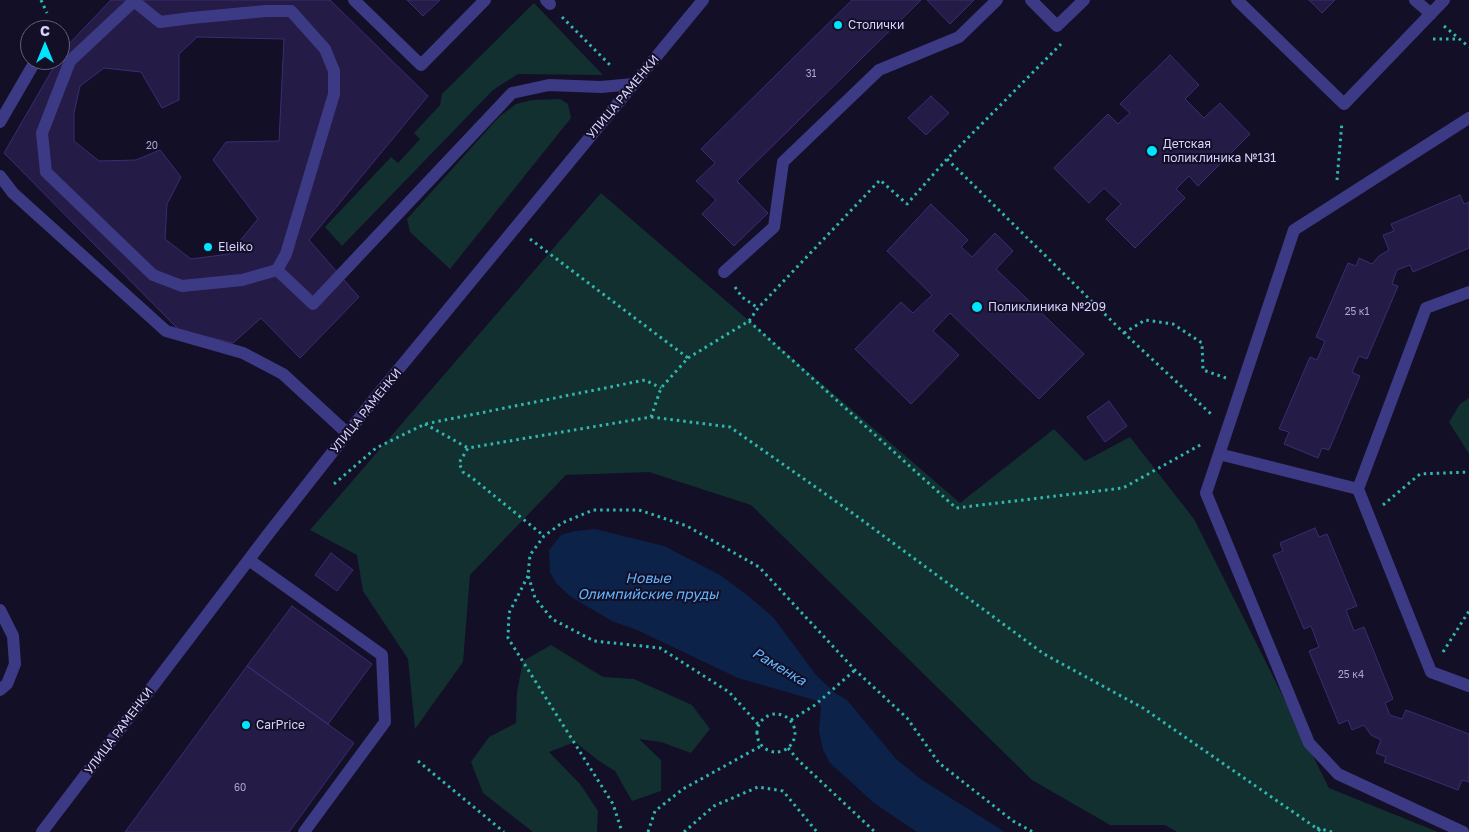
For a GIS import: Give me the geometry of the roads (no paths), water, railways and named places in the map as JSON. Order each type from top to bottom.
[{"type":"street","points":[[354,0],[422,64],[485,0]]},
{"type":"street","name":"УЛИЦА РАМЕНКИ","points":[[42,832],[347,433],[703,0]]},
{"type":"street","points":[[724,272],[774,227],[783,162],[879,70],[960,37],[997,0]]},
{"type":"street","points":[[1031,0],[1057,26],[1084,0]]},
{"type":"street","points":[[1237,0],[1344,104],[1444,0]]},
{"type":"street","points":[[1415,0],[1431,14]]},
{"type":"street","points":[[134,1],[160,22],[294,5],[324,49],[334,71],[334,94],[286,254],[277,270],[242,280],[182,286],[153,274],[46,172],[42,133],[70,61],[134,1]]},
{"type":"street","points":[[0,122],[30,70]]},
{"type":"street","points":[[277,270],[314,304],[512,93],[549,85],[601,88],[633,84]]},
{"type":"street","points":[[1463,832],[1338,774],[1309,743],[1206,493],[1294,230],[1469,118]]},
{"type":"street","points":[[0,176],[13,193],[166,331],[243,353],[283,374],[347,433]]},
{"type":"street","points":[[1469,292],[1426,308],[1358,489],[1430,672],[1469,686]]},
{"type":"street","points":[[1219,454],[1358,489]]},
{"type":"street","points":[[249,560],[382,655],[385,722],[304,832]]},
{"type":"street","points":[[0,610],[12,636],[15,664],[7,684],[0,690]]},
{"type":"water","name":"Новые Олимпийские пруды","points":[[595,529],[664,546],[720,575],[773,617],[816,675],[835,693],[847,700],[896,759],[922,780],[1005,832],[917,832],[874,803],[830,763],[823,750],[819,730],[821,708],[818,701],[738,678],[637,630],[612,621],[571,597],[556,583],[550,572],[549,550],[561,535],[575,531]]},
{"type":"place","name":"Столички","points":[[838,25]]},
{"type":"place","name":"Детская поликлиника №131","points":[[1152,151]]},
{"type":"place","name":"Eleiko","points":[[208,247]]},
{"type":"place","name":"Поликлиника №209","points":[[977,307]]},
{"type":"place","name":"CarPrice","points":[[246,725]]},
{"type":"water label","name":"Раменка","points":[[779,667]]}]
